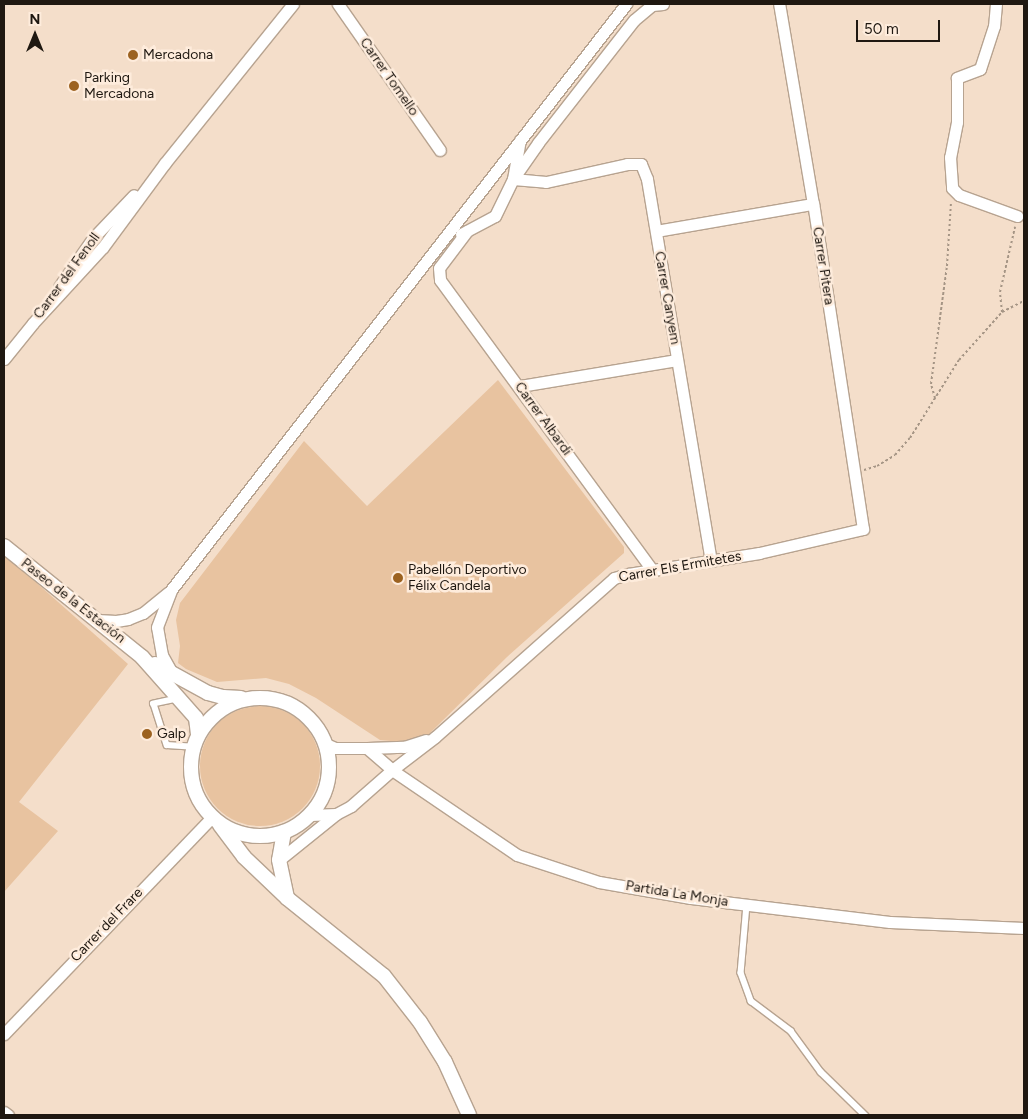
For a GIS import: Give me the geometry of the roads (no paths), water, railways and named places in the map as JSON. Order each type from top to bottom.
[{"type":"street","name":"Carrer del Fenoll","points":[[4,359],[33,323],[93,238],[164,163],[293,4]]},
{"type":"street","name":"Carrer Tomello","points":[[338,4],[440,150]]},
{"type":"street","points":[[97,620],[116,621],[143,613],[171,590],[436,246],[626,4]]},
{"type":"street","points":[[436,246],[494,216],[513,179],[538,143],[634,20],[652,5],[663,4]]},
{"type":"street","name":"Carrer Pitera","points":[[779,4],[813,204],[863,530]]},
{"type":"street","points":[[996,4],[994,26],[980,69],[957,78],[957,122],[950,157],[952,188],[959,194],[1017,216]]},
{"type":"street","points":[[513,179],[521,138]]},
{"type":"street","name":"Carrer Canyem","points":[[513,179],[546,182],[627,164],[641,164],[647,179],[711,560]]},
{"type":"street","points":[[656,231],[813,204]]},
{"type":"street","name":"Carrer Albardi","points":[[467,231],[439,268],[440,280],[520,386],[652,570]]},
{"type":"street","points":[[520,386],[677,360]]},
{"type":"street","name":"Carrer Els Ermitetes","points":[[279,860],[336,814],[351,806],[392,770],[435,738],[614,578],[758,553],[863,530]]},
{"type":"street","name":"Paseo de la Estación","points":[[4,546],[121,638],[142,657],[196,718],[195,741]]},
{"type":"street","points":[[171,590],[157,627],[162,655],[173,675]]},
{"type":"street","points":[[121,638],[121,631],[128,619]]},
{"type":"street","name":"Paseo de la Estación","points":[[142,657],[208,693],[223,697],[246,699]]},
{"type":"street","points":[[215,820],[238,833],[261,836],[284,832],[298,825],[310,815],[322,799],[328,782],[330,763],[326,744],[319,729],[295,706],[263,697],[246,699],[227,706],[210,718],[195,741],[190,766],[192,785],[200,802],[244,857],[287,898],[384,976],[420,1022],[435,1046],[469,1115]]},
{"type":"street","name":"Carrer Els Ermitetes","points":[[326,744],[335,748],[404,747],[435,738]]},
{"type":"street","name":"Partida La Monja","points":[[366,748],[392,770],[517,855],[599,882],[747,905],[890,922],[1024,928]]},
{"type":"street","points":[[310,815],[336,814]]},
{"type":"street","name":"Carrer del Frare","points":[[4,1034],[215,820]]},
{"type":"street","points":[[284,832],[279,860],[287,898]]},
{"type":"street","points":[[4,1112],[8,1115]]},
{"type":"lane","points":[[180,698],[154,704],[167,745],[195,741]]},
{"type":"lane","points":[[747,905],[741,973],[751,1001],[791,1031],[821,1072],[865,1115]]},
{"type":"place","name":"Mercadona","points":[[133,55]]},
{"type":"place","name":"Parking Mercadona","points":[[74,86]]},
{"type":"place","name":"Pabellón Deportivo Félix Candela","points":[[398,578]]},
{"type":"place","name":"Galp","points":[[147,734]]}]
